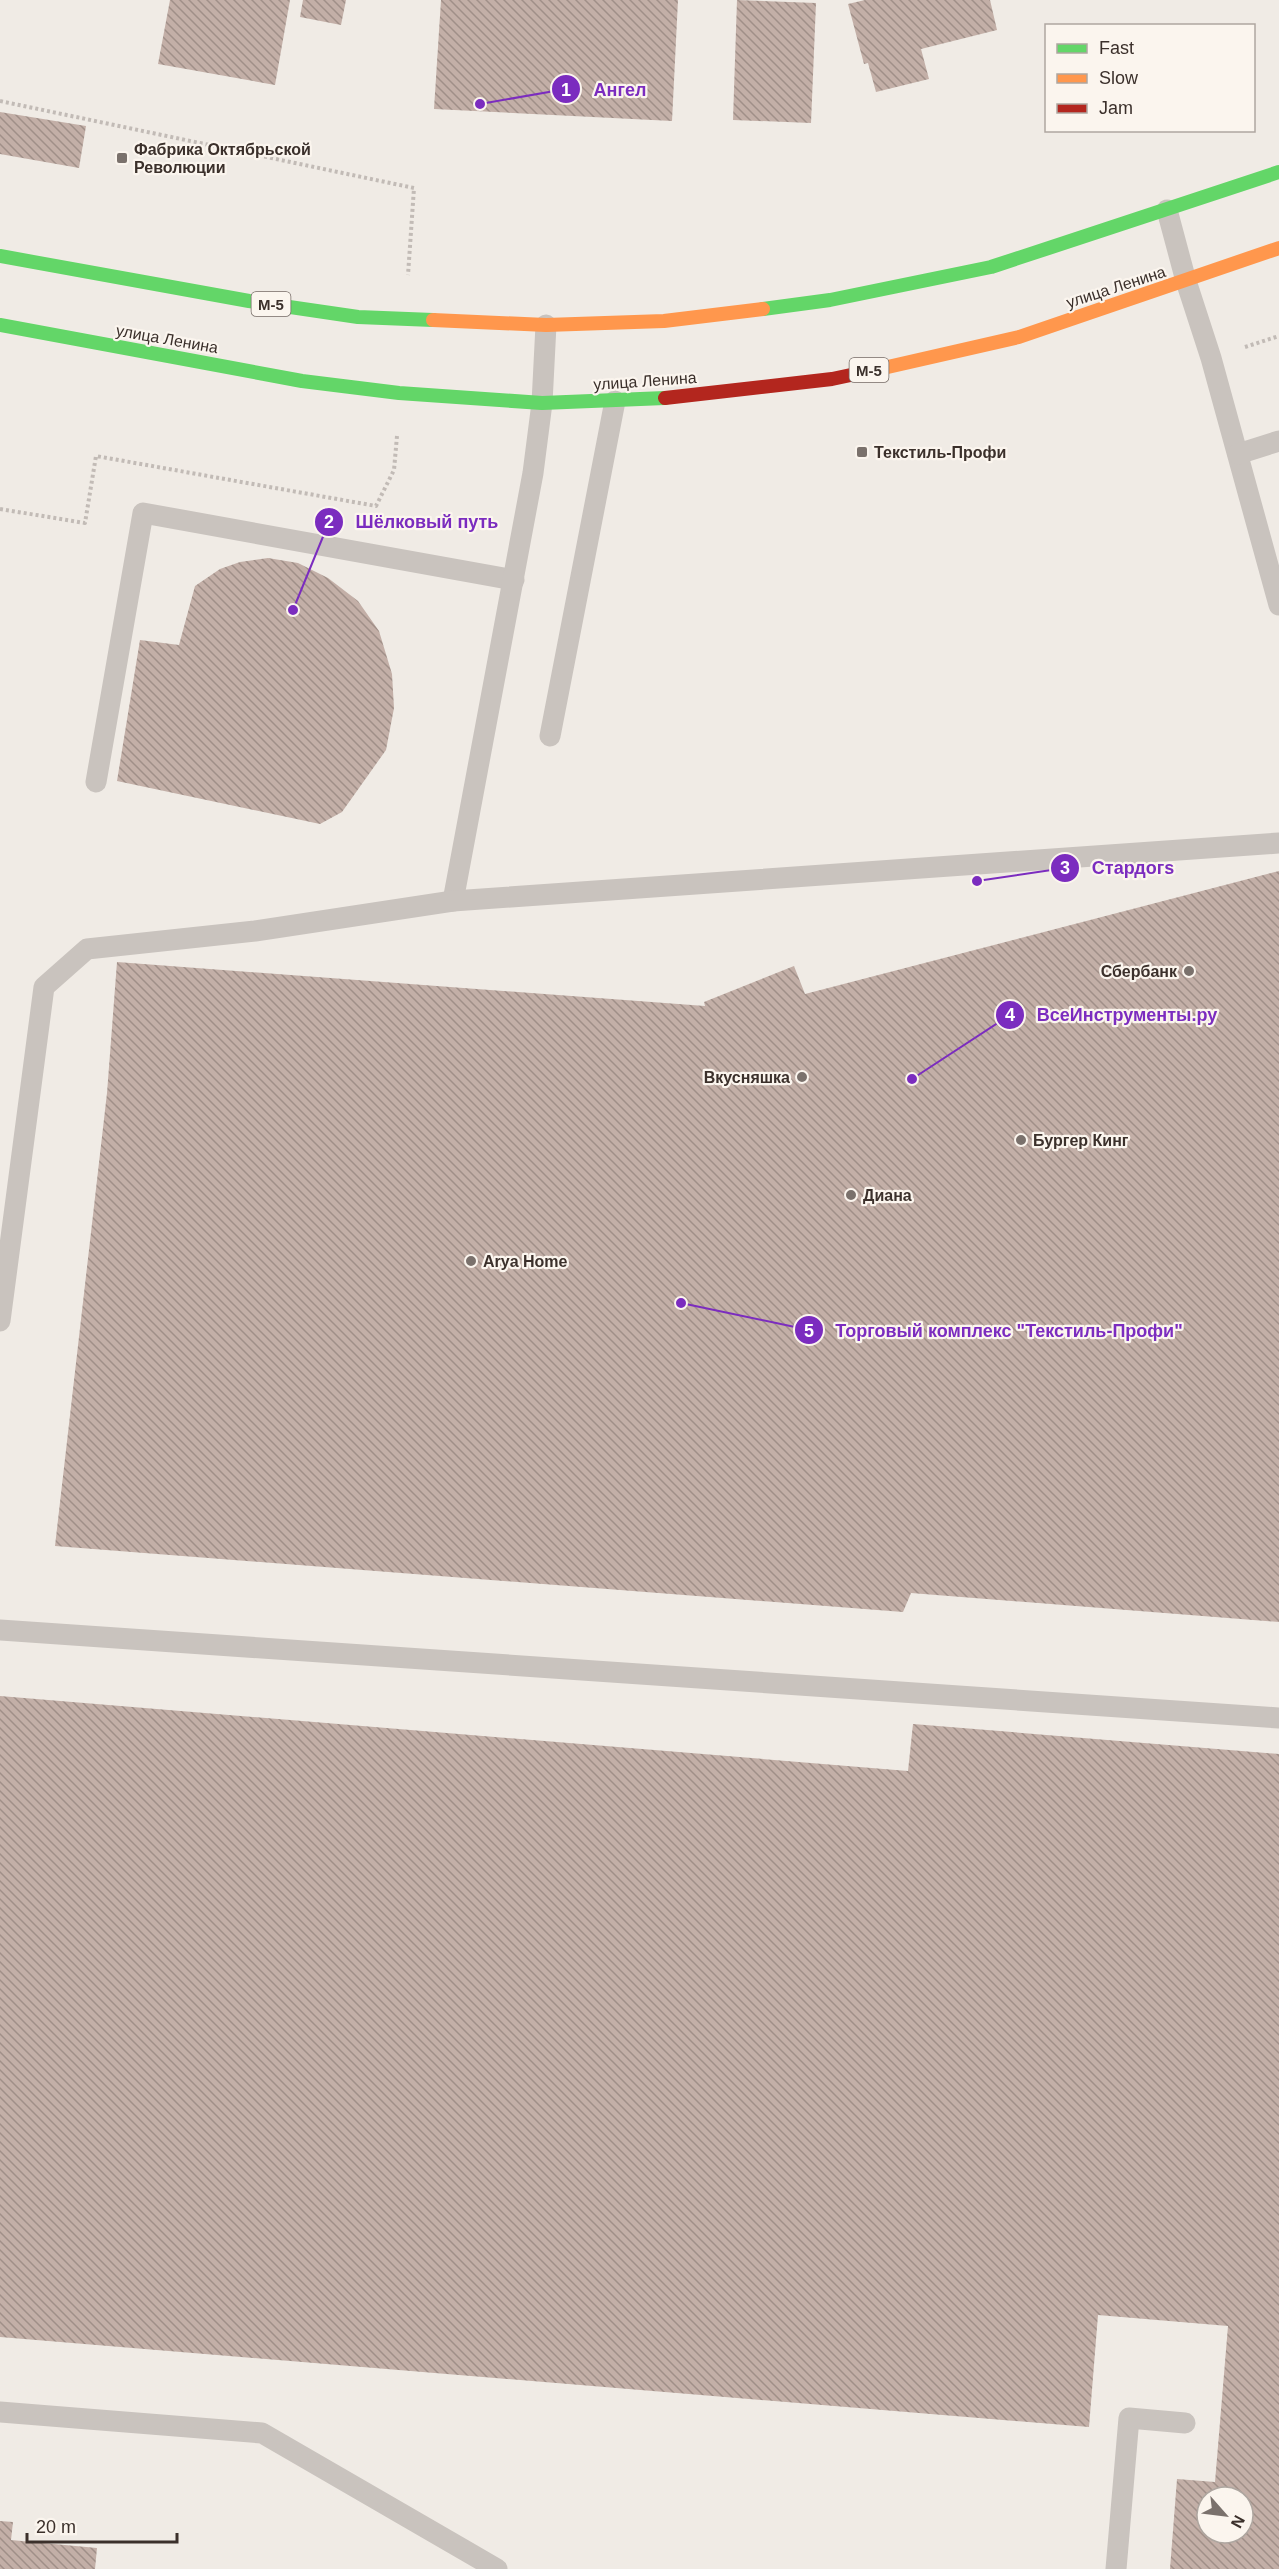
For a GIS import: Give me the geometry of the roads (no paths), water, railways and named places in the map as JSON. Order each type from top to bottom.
[{"type":"main road","name":"М-5","points":[[0,256],[249,301],[358,317],[546,325],[664,321],[830,300],[992,267],[1279,172]]},
{"type":"main road","name":"улица Ленина","points":[[0,325],[302,381],[399,393],[542,403],[657,399],[832,379],[1018,337],[1279,248]]},
{"type":"lane","points":[[1167,210],[1186,281],[1212,358],[1279,605]]},
{"type":"lane","points":[[453,901],[533,473],[542,403],[546,325]]},
{"type":"lane","points":[[550,736],[615,401]]},
{"type":"lane","points":[[1238,454],[1279,441]]},
{"type":"lane","points":[[96,782],[142,513],[514,580]]},
{"type":"lane","points":[[0,1321],[44,987],[87,949],[255,931],[453,901],[1279,843]]},
{"type":"lane","points":[[0,1630],[1279,1718]]},
{"type":"lane","points":[[0,2412],[262,2433],[497,2569]]},
{"type":"lane","points":[[1116,2569],[1129,2418],[1185,2423]]},
{"type":"place","name":"Ангел","points":[[480,104]]},
{"type":"place","name":"Фабрика Октябрьской Революции","points":[[122,158]]},
{"type":"place","name":"Текстиль-Профи","points":[[862,452]]},
{"type":"place","name":"Шёлковый путь","points":[[293,610]]},
{"type":"place","name":"Стардогs","points":[[977,881]]},
{"type":"place","name":"Сбербанк","points":[[1189,971]]},
{"type":"place","name":"Вкусняшка","points":[[802,1077]]},
{"type":"place","name":"ВсеИнструменты.ру","points":[[912,1079]]},
{"type":"place","name":"Бургер Кинг","points":[[1021,1140]]},
{"type":"place","name":"Диана","points":[[851,1195]]},
{"type":"place","name":"Arya Home","points":[[471,1261]]},
{"type":"place","name":"Торговый комплекс \"Текстиль-Профи\"","points":[[681,1303]]}]
